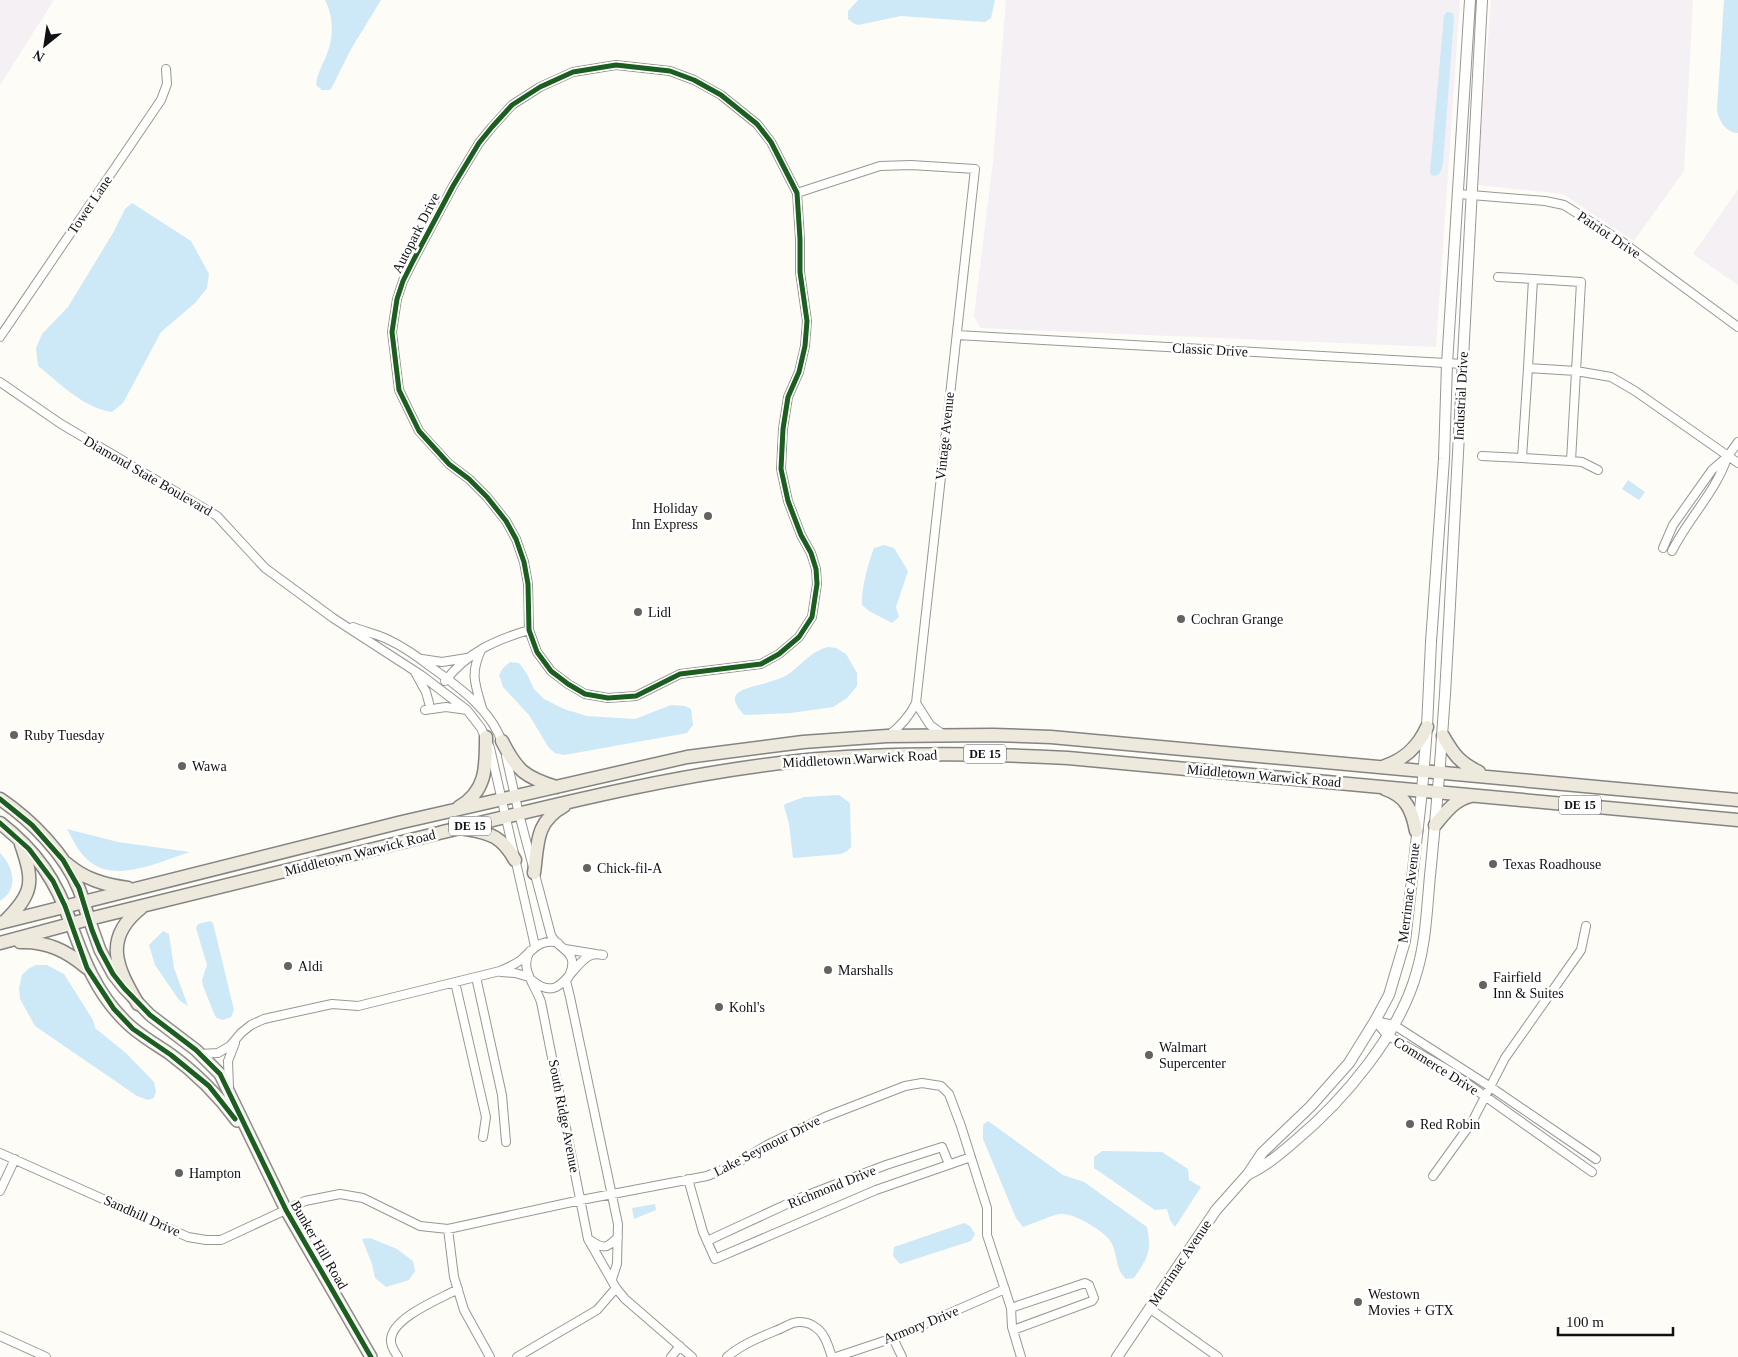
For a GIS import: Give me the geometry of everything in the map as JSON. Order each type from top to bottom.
[{"type":"main road","points":[[1383,767],[1398,762],[1408,754],[1421,741],[1427,727]]},
{"type":"main road","name":"Middletown Warwick Road","points":[[2,923],[83,901],[453,810],[686,757],[794,743],[887,736],[1021,736],[1081,740],[1738,800]]},
{"type":"main road","points":[[1443,736],[1453,754],[1465,766],[1488,776]]},
{"type":"main road","points":[[453,810],[463,805],[474,794],[483,779],[486,765],[486,738]]},
{"type":"main road","points":[[502,741],[512,760],[523,772],[536,780],[556,786]]},
{"type":"main road","name":"Middletown Warwick Road","points":[[0,943],[89,919],[574,800],[727,770],[790,762],[854,757],[952,754],[1068,758],[1738,820]]},
{"type":"main road","points":[[1378,786],[1402,799],[1413,813],[1416,831]]},
{"type":"main road","points":[[1435,825],[1453,805],[1463,798],[1474,796]]},
{"type":"main road","points":[[0,799],[32,825],[72,868],[92,880],[134,889]]},
{"type":"main road","points":[[534,872],[537,852],[536,842],[541,829],[552,814],[574,800]]},
{"type":"main road","points":[[0,823],[19,840],[49,874],[65,906],[71,924]]},
{"type":"main road","points":[[461,828],[484,832],[495,837],[506,846],[515,860]]},
{"type":"main road","points":[[2,923],[20,907],[29,887],[27,862],[19,840]]},
{"type":"main road","name":"Bunker Hill Road","points":[[63,860],[79,888],[100,950],[113,974],[138,1004],[200,1054],[220,1074],[286,1210],[371,1357]]},
{"type":"main road","points":[[138,1004],[120,971],[116,942],[128,919],[143,906]]},
{"type":"main road","name":"Bunker Hill Road","points":[[71,924],[87,968],[98,987],[124,1021],[188,1068],[209,1086],[225,1104],[252,1143]]},
{"type":"main road","points":[[0,943],[28,942],[52,946],[70,955],[87,968]]},
{"type":"street","name":"Industrial Drive","points":[[1423,770],[1444,469],[1447,364],[1470,0]]},
{"type":"street","name":"Industrial Drive","points":[[1438,792],[1443,736],[1482,0]]},
{"type":"street","name":"Autopark Drive","points":[[616,65],[670,71],[694,80],[721,94],[757,124],[771,142],[797,193],[800,272],[807,321],[805,346],[798,372],[788,397],[782,429],[781,469],[788,501],[816,569],[817,584],[812,617],[799,637],[778,654],[761,664],[680,674],[636,696],[608,698],[585,694],[551,671],[537,652],[529,630],[528,584],[524,562],[516,539],[506,521],[487,497],[469,479],[439,455],[419,431],[399,390],[392,332],[397,299],[403,282],[412,261],[453,186],[479,143],[512,105],[540,87],[573,72],[616,65]]},
{"type":"street","name":"Tower Lane","points":[[0,337],[161,100],[167,84],[166,69]]},
{"type":"street","name":"Vintage Avenue","points":[[797,193],[880,166],[911,165],[975,169],[916,703],[908,718],[887,736]]},
{"type":"street","name":"Patriot Drive","points":[[1459,194],[1564,205],[1621,241],[1738,327]]},
{"type":"street","points":[[1498,277],[1581,282],[1571,461]]},
{"type":"street","points":[[1522,458],[1533,279]]},
{"type":"street","name":"Classic Drive","points":[[956,335],[1463,364]]},
{"type":"street","points":[[1528,368],[1576,371],[1611,378],[1626,385],[1738,463]]},
{"type":"street","name":"Diamond State Boulevard","points":[[0,382],[61,424],[216,516],[265,568],[333,618],[440,688],[467,710],[476,720],[490,748],[502,799]]},
{"type":"street","points":[[1663,548],[1673,525],[1712,470],[1728,456],[1738,442]]},
{"type":"street","points":[[1482,456],[1582,462],[1598,470]]},
{"type":"street","points":[[1672,551],[1682,531],[1722,473],[1728,456]]},
{"type":"street","name":"Diamond State Boulevard","points":[[333,618],[389,639],[447,678],[483,710],[496,728],[502,741],[519,814]]},
{"type":"street","points":[[440,688],[447,678],[482,648],[501,638],[529,630]]},
{"type":"street","points":[[482,648],[475,664],[475,679],[483,710]]},
{"type":"street","points":[[420,659],[442,662],[469,658]]},
{"type":"street","points":[[414,670],[426,692],[427,706],[467,710]]},
{"type":"street","points":[[916,703],[930,725],[944,735]]},
{"type":"street","name":"Merrimac Avenue","points":[[1116,1357],[1216,1210],[1248,1174],[1262,1153],[1311,1106],[1349,1063],[1389,995],[1405,941],[1423,770]]},
{"type":"street","name":"Merrimac Avenue","points":[[1248,1174],[1265,1166],[1329,1110],[1363,1072],[1394,1025],[1406,1001],[1417,972],[1426,926],[1438,792]]},
{"type":"street","name":"South Ridge Avenue","points":[[502,799],[533,948],[526,958],[526,964],[530,979],[541,1002],[588,1239],[616,1288],[692,1357]]},
{"type":"street","points":[[519,814],[551,934],[572,960],[571,970],[567,979],[618,1224],[617,1264],[612,1279]]},
{"type":"street","points":[[1434,1176],[1472,1122],[1505,1058],[1582,950],[1586,926]]},
{"type":"street","points":[[200,1054],[218,1053],[230,1046],[251,1025],[264,1020],[332,1004],[358,1006],[500,972],[514,965],[533,948],[545,942],[558,943]]},
{"type":"street","points":[[500,972],[515,973],[530,979],[539,986],[550,988],[556,987],[567,979],[576,967],[587,958],[592,955],[603,955],[565,949]]},
{"type":"street","points":[[476,977],[502,1095],[506,1142]]},
{"type":"street","points":[[456,982],[486,1117],[484,1137]]},
{"type":"street","name":"Commerce Drive","points":[[1375,1021],[1394,1025],[1490,1086],[1596,1158]]},
{"type":"street","name":"Commerce Drive","points":[[1375,1021],[1387,1035],[1448,1070],[1592,1172]]},
{"type":"street","points":[[229,1092],[228,1061],[236,1039]]},
{"type":"street","name":"Lake Seymour Drive","points":[[286,1210],[305,1201],[340,1194],[363,1198],[420,1226],[448,1230],[581,1200],[707,1176],[734,1165],[767,1145],[825,1117],[905,1086],[922,1083],[941,1086],[948,1094],[987,1208],[987,1235],[1011,1308],[1013,1330],[1021,1357]]},
{"type":"street","name":"Richmond Drive","points":[[949,1164],[942,1146],[800,1198],[707,1241],[715,1259],[876,1190],[970,1157]]},
{"type":"street","name":"Sandhill Drive","points":[[0,1153],[188,1237],[221,1240],[286,1210]]},
{"type":"street","points":[[0,1192],[15,1159]]},
{"type":"street","points":[[688,1179],[707,1241]]},
{"type":"street","points":[[448,1230],[454,1277],[464,1310],[490,1357]]},
{"type":"street","points":[[588,1239],[599,1246],[606,1247],[618,1237]]},
{"type":"street","points":[[1011,1308],[1086,1283],[1089,1285],[1094,1298],[1092,1301],[1013,1330]]},
{"type":"street","points":[[517,1357],[597,1310],[616,1288]]},
{"type":"street","points":[[398,1357],[392,1347],[391,1339],[398,1324],[407,1316],[458,1289]]},
{"type":"street","name":"Armory Drive","points":[[836,1357],[893,1338],[1005,1290]]},
{"type":"street","points":[[1149,1308],[1215,1356]]},
{"type":"street","points":[[727,1357],[741,1347],[793,1323],[808,1323],[822,1332],[832,1357]]},
{"type":"street","points":[[0,1336],[46,1357]]},
{"type":"street","points":[[893,1338],[902,1357]]},
{"type":"street","points":[[671,1357],[680,1346]]},
{"type":"shaded area","points":[[0,0],[54,0],[0,85]]},
{"type":"shaded area","points":[[1006,0],[1460,0],[1436,347],[980,328],[974,316],[993,161]]},
{"type":"shaded area","points":[[1491,0],[1693,0],[1684,171],[1634,241],[1563,194],[1477,185]]},
{"type":"shaded area","points":[[1738,189],[1738,285],[1693,254]]},
{"type":"water","points":[[325,0],[381,0],[329,90],[322,90],[316,85],[331,38],[332,25]]},
{"type":"water","points":[[858,0],[995,0],[991,18],[985,22],[901,16],[858,25],[848,19],[848,11]]},
{"type":"water","points":[[1724,0],[1738,0],[1738,133],[1730,131],[1723,125],[1717,110]]},
{"type":"water","points":[[1447,12],[1452,13],[1454,17],[1443,163],[1440,173],[1434,176],[1430,172],[1444,15]]},
{"type":"water","points":[[132,203],[191,241],[209,274],[207,288],[195,303],[161,332],[123,403],[112,412],[91,406],[63,387],[38,366],[36,348],[42,334],[68,307],[113,233],[125,209]]},
{"type":"water","points":[[1628,480],[1645,492],[1639,500],[1622,489]]},
{"type":"water","points":[[884,545],[894,548],[908,571],[896,607],[899,617],[892,623],[869,611],[862,605],[867,569],[874,548]]},
{"type":"water","points":[[828,647],[836,648],[846,654],[857,673],[857,686],[847,698],[833,707],[791,713],[744,715],[735,700],[738,692],[786,676],[812,654]]},
{"type":"water","points":[[510,662],[519,663],[534,689],[544,699],[564,709],[587,716],[635,719],[671,705],[685,706],[691,709],[693,725],[687,733],[564,755],[555,753],[549,748],[529,715],[503,687],[499,675]]},
{"type":"water","points":[[839,795],[850,803],[851,847],[841,854],[793,858],[785,804],[804,797]]},
{"type":"water","points":[[67,829],[118,842],[190,852],[139,869],[112,871],[100,868],[85,858]]},
{"type":"water","points":[[0,853],[9,865],[12,884],[6,896],[0,901]]},
{"type":"water","points":[[210,921],[213,923],[234,1010],[231,1017],[223,1020],[215,1016],[202,980],[207,965],[196,928],[198,924]]},
{"type":"water","points":[[163,931],[169,934],[174,968],[188,1006],[179,1000],[155,965],[149,945]]},
{"type":"water","points":[[36,965],[47,965],[64,974],[93,1020],[95,1028],[127,1054],[154,1082],[156,1091],[154,1098],[148,1100],[137,1096],[35,1026],[20,999],[19,988],[22,975]]},
{"type":"water","points":[[988,1121],[1063,1175],[1084,1182],[1147,1227],[1148,1254],[1134,1278],[1126,1279],[1122,1275],[1109,1239],[1080,1219],[1060,1214],[1023,1227],[1016,1218],[983,1139],[983,1125]]},
{"type":"water","points":[[1102,1151],[1162,1152],[1188,1169],[1189,1180],[1201,1187],[1175,1227],[1170,1220],[1167,1209],[1155,1210],[1094,1168],[1094,1157]]},
{"type":"water","points":[[655,1204],[656,1210],[634,1219],[632,1208]]},
{"type":"water","points":[[964,1223],[970,1226],[975,1234],[971,1241],[900,1264],[893,1256],[894,1247]]},
{"type":"water","points":[[370,1238],[397,1249],[413,1261],[415,1271],[409,1280],[386,1287],[375,1278],[372,1264],[362,1239]]},
{"type":"cycle path","points":[[616,65],[670,71],[694,80],[721,95],[757,124],[771,142],[797,193],[800,272],[807,321],[805,346],[799,372],[788,397],[783,429],[781,469],[788,501],[801,535],[811,553],[816,569],[817,584],[812,617],[799,637],[779,654],[761,664],[680,674],[636,696],[608,698],[585,694],[568,684],[551,671],[537,652],[529,630],[528,584],[524,562],[516,539],[506,521],[487,497],[469,479],[449,464],[419,431],[399,390],[392,332],[397,299],[403,281],[453,186],[479,143],[492,127],[512,105],[540,87],[573,72],[616,65]]},
{"type":"cycle path","points":[[0,799],[32,825],[63,860],[79,888],[100,950],[113,974],[124,988],[150,1015],[196,1050],[220,1074],[286,1210],[371,1357]]},
{"type":"cycle path","points":[[0,823],[29,849],[53,881],[65,906],[87,968],[114,1009],[133,1029],[171,1055],[209,1086],[235,1119]]},
{"type":"place","name":"Holiday Inn Express","points":[[708,516]]},
{"type":"place","name":"Lidl","points":[[638,612]]},
{"type":"place","name":"Cochran Grange","points":[[1181,619]]},
{"type":"place","name":"Ruby Tuesday","points":[[14,735]]},
{"type":"place","name":"Wawa","points":[[182,766]]},
{"type":"place","name":"Texas Roadhouse","points":[[1493,864]]},
{"type":"place","name":"Chick-fil-A","points":[[587,868]]},
{"type":"place","name":"Aldi","points":[[288,966]]},
{"type":"place","name":"Marshalls","points":[[828,970]]},
{"type":"place","name":"Fairfield Inn & Suites","points":[[1483,985]]},
{"type":"place","name":"Kohl's","points":[[719,1007]]},
{"type":"place","name":"Walmart Supercenter","points":[[1149,1055]]},
{"type":"place","name":"Red Robin","points":[[1410,1124]]},
{"type":"place","name":"Hampton","points":[[179,1173]]},
{"type":"place","name":"Westown Movies + GTX","points":[[1358,1302]]}]
